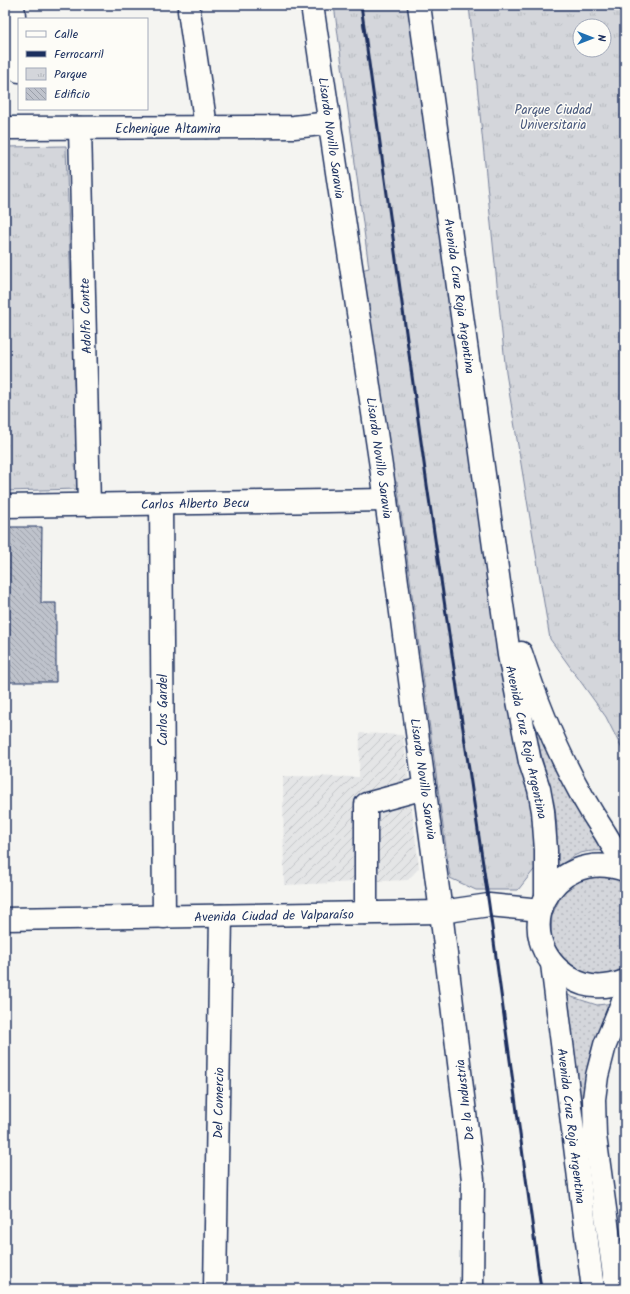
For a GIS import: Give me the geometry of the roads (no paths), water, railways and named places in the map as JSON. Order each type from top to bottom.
[{"type":"street","points":[[13,5],[18,59]]},
{"type":"street","name":"Lisardo Novillo Saravia","points":[[312,5],[386,500],[441,912]]},
{"type":"street","name":"Avenida Cruz Roja Argentina","points":[[419,5],[509,655],[530,762],[539,789],[543,811],[546,850],[544,903],[539,924],[540,938],[544,952],[552,964],[593,1289]]},
{"type":"street","points":[[189,12],[206,127]]},
{"type":"street","name":"Echenique Altamira","points":[[17,122],[80,128],[294,127],[330,123]]},
{"type":"street","name":"Adolfo Contte","points":[[80,128],[89,505]]},
{"type":"street","name":"Carlos Alberto Becu","points":[[5,506],[386,500]]},
{"type":"street","name":"Carlos Gardel","points":[[161,504],[164,917]]},
{"type":"street","name":"Avenida Cruz Roja Argentina","points":[[500,587],[530,683],[556,746],[586,806],[625,863]]},
{"type":"street","points":[[366,913],[366,804],[425,788]]},
{"type":"street","points":[[544,903],[558,881],[574,870],[601,864],[614,866],[625,870]]},
{"type":"street","name":"Avenida Ciudad de Valparaíso","points":[[5,919],[441,912],[489,904],[544,903]]},
{"type":"street","name":"De la Industria","points":[[441,912],[473,1180],[472,1289]]},
{"type":"street","name":"Del Comercio","points":[[215,1289],[221,916]]},
{"type":"street","points":[[552,964],[562,974],[587,986],[601,987],[615,985],[625,981]]},
{"type":"street","name":"Avenida Cruz Roja Argentina","points":[[615,1288],[595,1136],[594,1099],[597,1076],[605,1045],[625,996]]},
{"type":"railway","points":[[361,5],[427,485],[489,905],[541,1289]]},
{"type":"park label","name":"Parque Ciudad Universitaria","points":[[553,116]]}]
